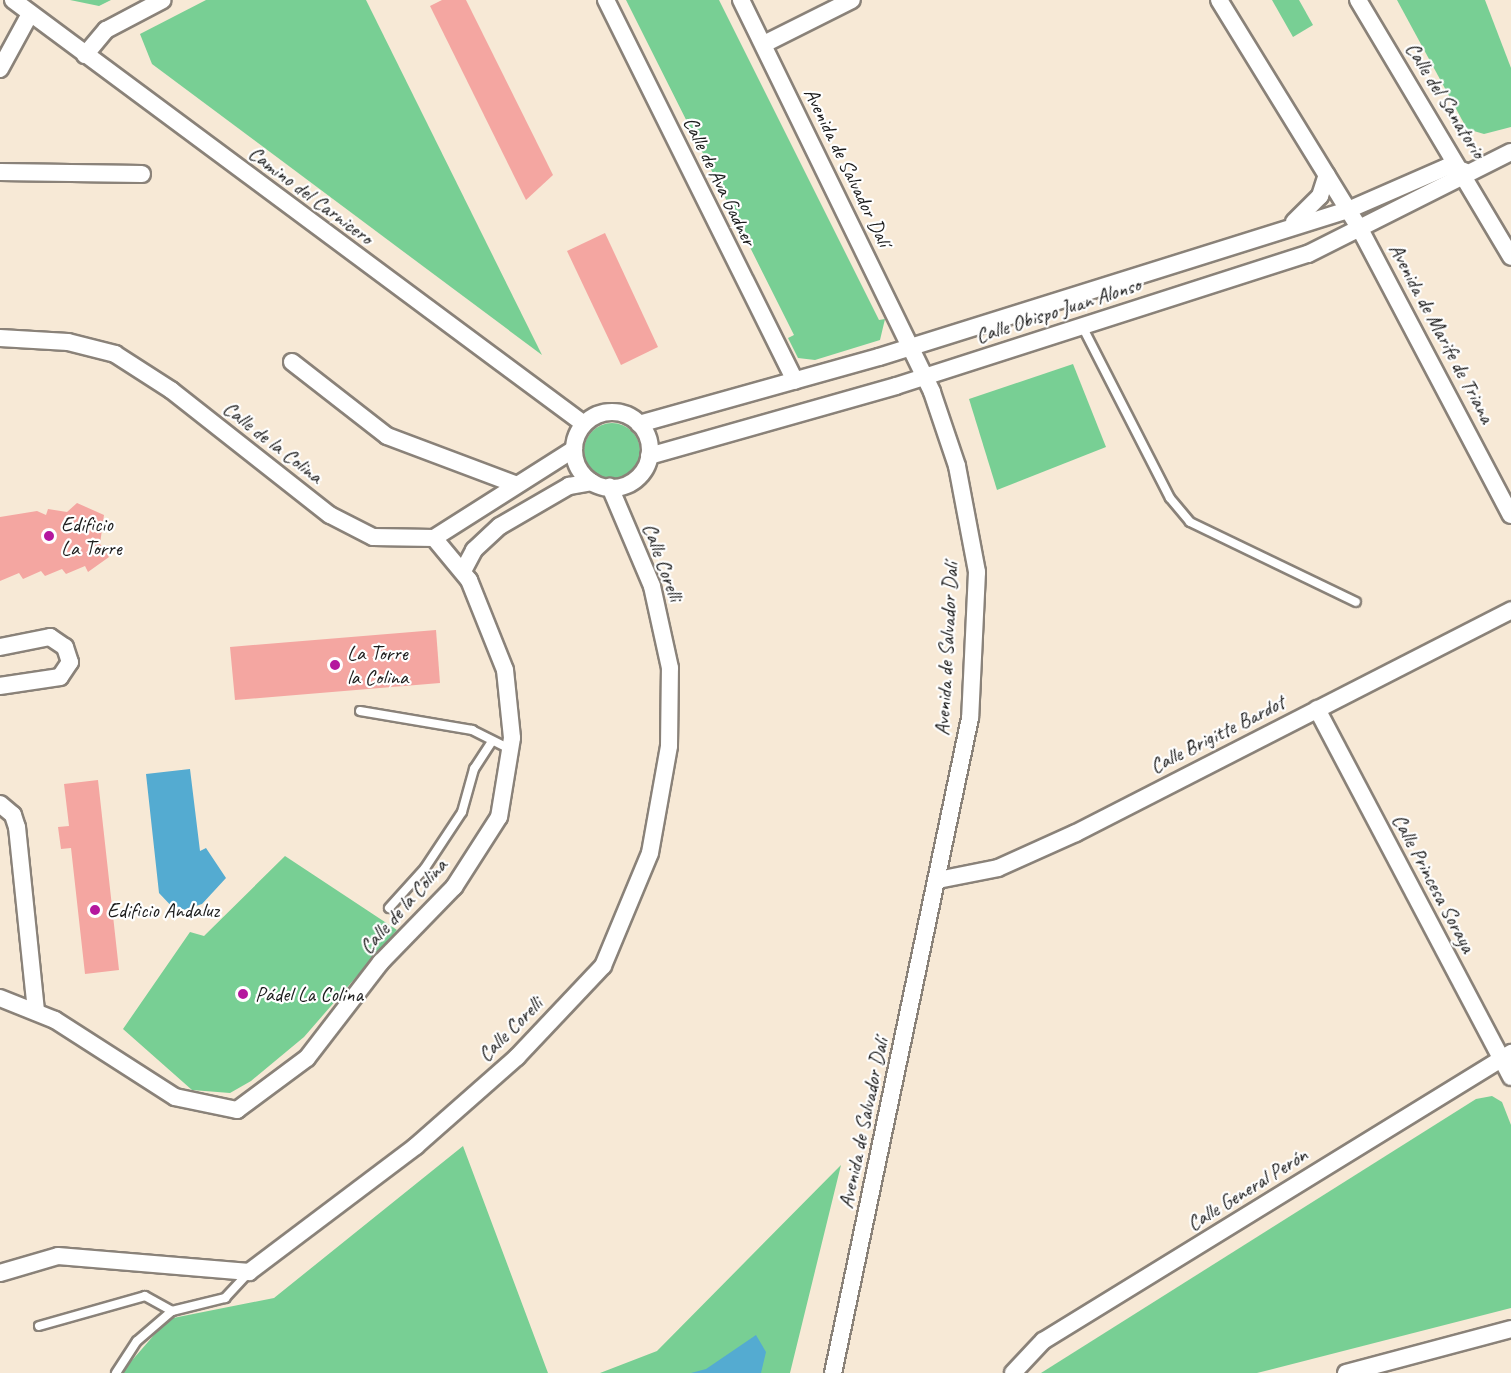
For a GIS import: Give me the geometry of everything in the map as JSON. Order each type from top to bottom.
[{"type":"street","name":"Camino del Carnicero","points":[[13,0],[584,424]]},
{"type":"street","points":[[85,55],[106,30],[163,0]]},
{"type":"street","name":"Calle de Ava Gadner","points":[[606,0],[795,381]]},
{"type":"street","name":"Avenida de Salvador Dalí","points":[[741,0],[925,376],[957,466],[977,572],[970,718],[938,880],[833,1373]]},
{"type":"street","points":[[764,44],[852,0]]},
{"type":"street","name":"Avenida de Marife de Triana","points":[[1220,0],[1361,231],[1511,515]]},
{"type":"street","name":"Calle del Sanatorio","points":[[1358,0],[1464,171],[1511,257]]},
{"type":"street","points":[[0,69],[30,14]]},
{"type":"street","name":"Calle Obispo Juan Alonso","points":[[649,456],[925,376],[1308,254],[1361,231],[1452,185],[1464,171],[1511,152]]},
{"type":"street","name":"Calle Obispo Juan Alonso","points":[[639,423],[911,347],[1292,224],[1348,210],[1447,167],[1464,171]]},
{"type":"street","points":[[0,172],[142,174]]},
{"type":"street","points":[[1292,224],[1320,196],[1327,176]]},
{"type":"street","name":"Calle de la Colina","points":[[0,339],[68,342],[115,354],[171,390],[330,515],[373,537],[434,538],[463,572],[505,670],[510,749],[499,817],[454,887],[381,962],[306,1058],[237,1110],[175,1097],[118,1056],[36,1012],[0,998]]},
{"type":"street","points":[[292,362],[387,436],[515,484]]},
{"type":"street","points":[[463,572],[474,550],[500,526],[569,486],[591,482],[610,487],[632,481],[649,456],[639,423],[611,412],[584,424],[574,449],[579,468],[591,482]]},
{"type":"street","points":[[434,538],[515,484],[574,449]]},
{"type":"street","name":"Calle Corelli","points":[[249,1272],[424,1138],[517,1057],[603,966],[650,853],[669,746],[669,668],[652,586],[610,487]]},
{"type":"street","name":"Calle Brigitte Bardot","points":[[938,880],[998,868],[1076,833],[1511,610]]},
{"type":"street","points":[[0,647],[50,637],[65,647],[70,662],[60,677],[0,686]]},
{"type":"street","name":"Calle Princesa Soraya","points":[[1317,709],[1506,1055],[1511,1077]]},
{"type":"street","points":[[0,804],[14,815],[17,827],[36,1012]]},
{"type":"street","name":"Calle General Perón","points":[[1013,1373],[1043,1341],[1506,1055]]},
{"type":"street","points":[[0,1273],[58,1256],[249,1272]]},
{"type":"street","points":[[1346,1373],[1511,1329]]},
{"type":"lane","points":[[1082,326],[1170,498],[1190,522],[1356,602]]},
{"type":"lane","points":[[360,711],[472,730],[510,749]]},
{"type":"lane","points":[[390,908],[425,868],[462,812],[474,769],[492,741]]},
{"type":"lane","points":[[116,1373],[137,1341],[172,1311],[225,1298],[249,1272]]},
{"type":"lane","points":[[39,1326],[145,1296],[172,1311]]},
{"type":"green space","points":[[70,0],[111,0],[99,6]]},
{"type":"green space","points":[[206,0],[366,0],[542,355],[152,64],[140,34]]},
{"type":"green space","points":[[626,0],[719,0],[879,320],[885,319],[880,340],[815,360],[798,358],[788,338],[794,335]]},
{"type":"green space","points":[[1272,0],[1299,0],[1313,25],[1293,37]]},
{"type":"green space","points":[[1397,0],[1485,0],[1511,68],[1511,127],[1484,134],[1467,129]]},
{"type":"green space","points":[[1073,364],[1106,447],[997,490],[969,399]]},
{"type":"green space","points":[[612,423],[623,425],[632,431],[638,440],[640,451],[638,462],[632,471],[623,477],[612,479],[601,477],[592,471],[586,462],[584,451],[586,440],[592,431],[601,425]]},
{"type":"green space","name":"Pádel La Colina","points":[[285,856],[397,930],[304,1037],[251,1081],[230,1093],[192,1090],[123,1029],[190,932],[204,936]]},
{"type":"green space","points":[[1492,1096],[1502,1102],[1511,1125],[1511,1308],[1257,1373],[1041,1373],[1476,1099]]},
{"type":"green space","points":[[463,1146],[548,1373],[121,1373],[168,1319],[274,1298]]},
{"type":"green space","points":[[841,1165],[790,1373],[600,1373],[657,1351]]},
{"type":"water","points":[[190,769],[200,851],[206,848],[226,878],[202,904],[177,912],[159,893],[146,774]]},
{"type":"water","points":[[756,1335],[766,1352],[761,1373],[691,1373],[706,1369]]},
{"type":"building","points":[[442,0],[466,0],[553,175],[526,200],[430,6]]},
{"type":"building","points":[[605,233],[658,347],[621,365],[567,251]]},
{"type":"building","name":"Edificio La Torre","points":[[77,503],[104,515],[100,544],[109,557],[88,572],[85,566],[66,574],[62,569],[45,576],[41,571],[23,579],[19,573],[0,581],[0,517],[37,511],[46,515],[48,509],[67,512]]},
{"type":"building","name":"La Torre la Colina","points":[[436,630],[440,683],[235,700],[230,647]]},
{"type":"building","name":"Edificio Andaluz","points":[[98,780],[119,970],[85,974],[71,848],[61,849],[58,827],[69,826],[64,784]]},
{"type":"place","name":"Edificio La Torre","points":[[49,536]]},
{"type":"place","name":"La Torre la Colina","points":[[335,665]]},
{"type":"place","name":"Edificio Andaluz","points":[[95,910]]},
{"type":"place","name":"Pádel La Colina","points":[[243,994]]}]
